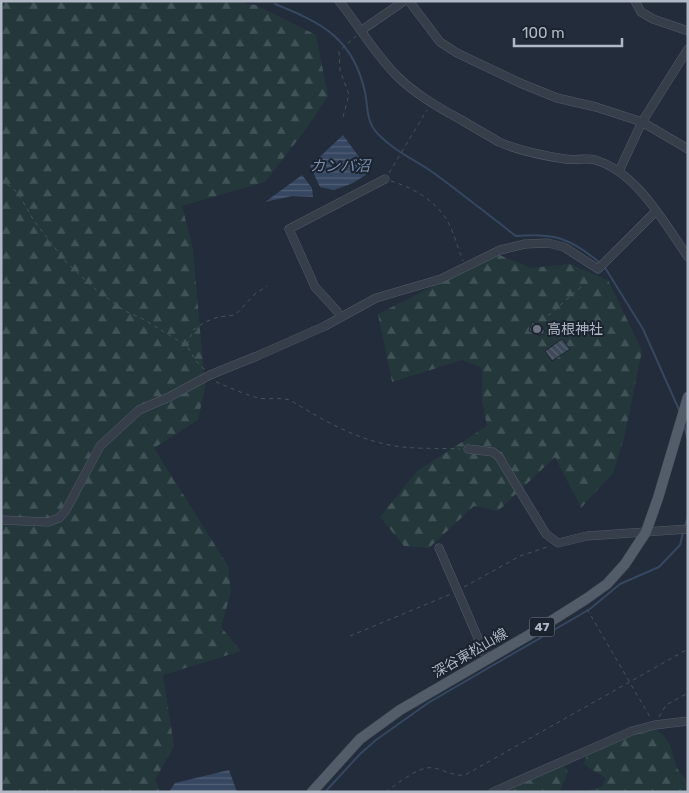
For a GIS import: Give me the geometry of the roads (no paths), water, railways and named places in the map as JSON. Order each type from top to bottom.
[{"type":"main road","name":"深谷東松山線","points":[[312,792],[360,739],[400,710],[582,602],[607,584],[625,564],[646,532],[688,397]]},
{"type":"street","points":[[339,1],[397,77],[432,103],[500,142],[566,160],[595,159],[619,171],[639,190],[656,211],[688,257]]},
{"type":"street","points":[[362,30],[404,1]]},
{"type":"street","points":[[409,1],[440,42],[457,53],[520,83],[557,98],[596,107],[642,122],[688,149]]},
{"type":"street","points":[[635,1],[642,12],[653,19],[688,31]]},
{"type":"street","points":[[619,171],[642,122],[688,49]]},
{"type":"street","points":[[337,310],[314,288],[289,230],[385,179]]},
{"type":"street","points":[[1,520],[48,522],[60,518],[100,446],[110,436],[139,410],[169,397],[210,375],[324,326],[376,298],[441,279],[500,250],[525,244],[548,243],[564,247],[598,269],[656,211]]},
{"type":"street","points":[[468,449],[492,452],[499,457],[546,534],[558,543],[587,536],[688,530]]},
{"type":"street","points":[[439,548],[487,659]]},
{"type":"street","points":[[493,792],[632,730],[688,721]]},
{"type":"water","name":"カンバ沼","points":[[343,135],[370,172],[353,183],[334,190],[320,187],[310,166]]},
{"type":"water","points":[[302,175],[312,188],[313,197],[292,196],[265,202]]},
{"type":"water","points":[[229,770],[237,792],[171,792],[170,790],[175,783]]},
{"type":"waterway","points":[[275,4],[321,26],[344,45],[360,73],[371,124],[378,134],[390,145],[431,171],[516,236],[541,235],[561,239],[580,248],[600,263]]},
{"type":"waterway","points":[[604,266],[643,329],[680,412]]},
{"type":"waterway","points":[[684,424],[688,441]]},
{"type":"waterway","points":[[685,526],[688,516]]},
{"type":"waterway","points":[[325,792],[360,754],[376,740],[428,703],[590,609],[620,584],[659,567],[680,545],[683,533]]},
{"type":"place","name":"高根神社","points":[[537,329]]}]
